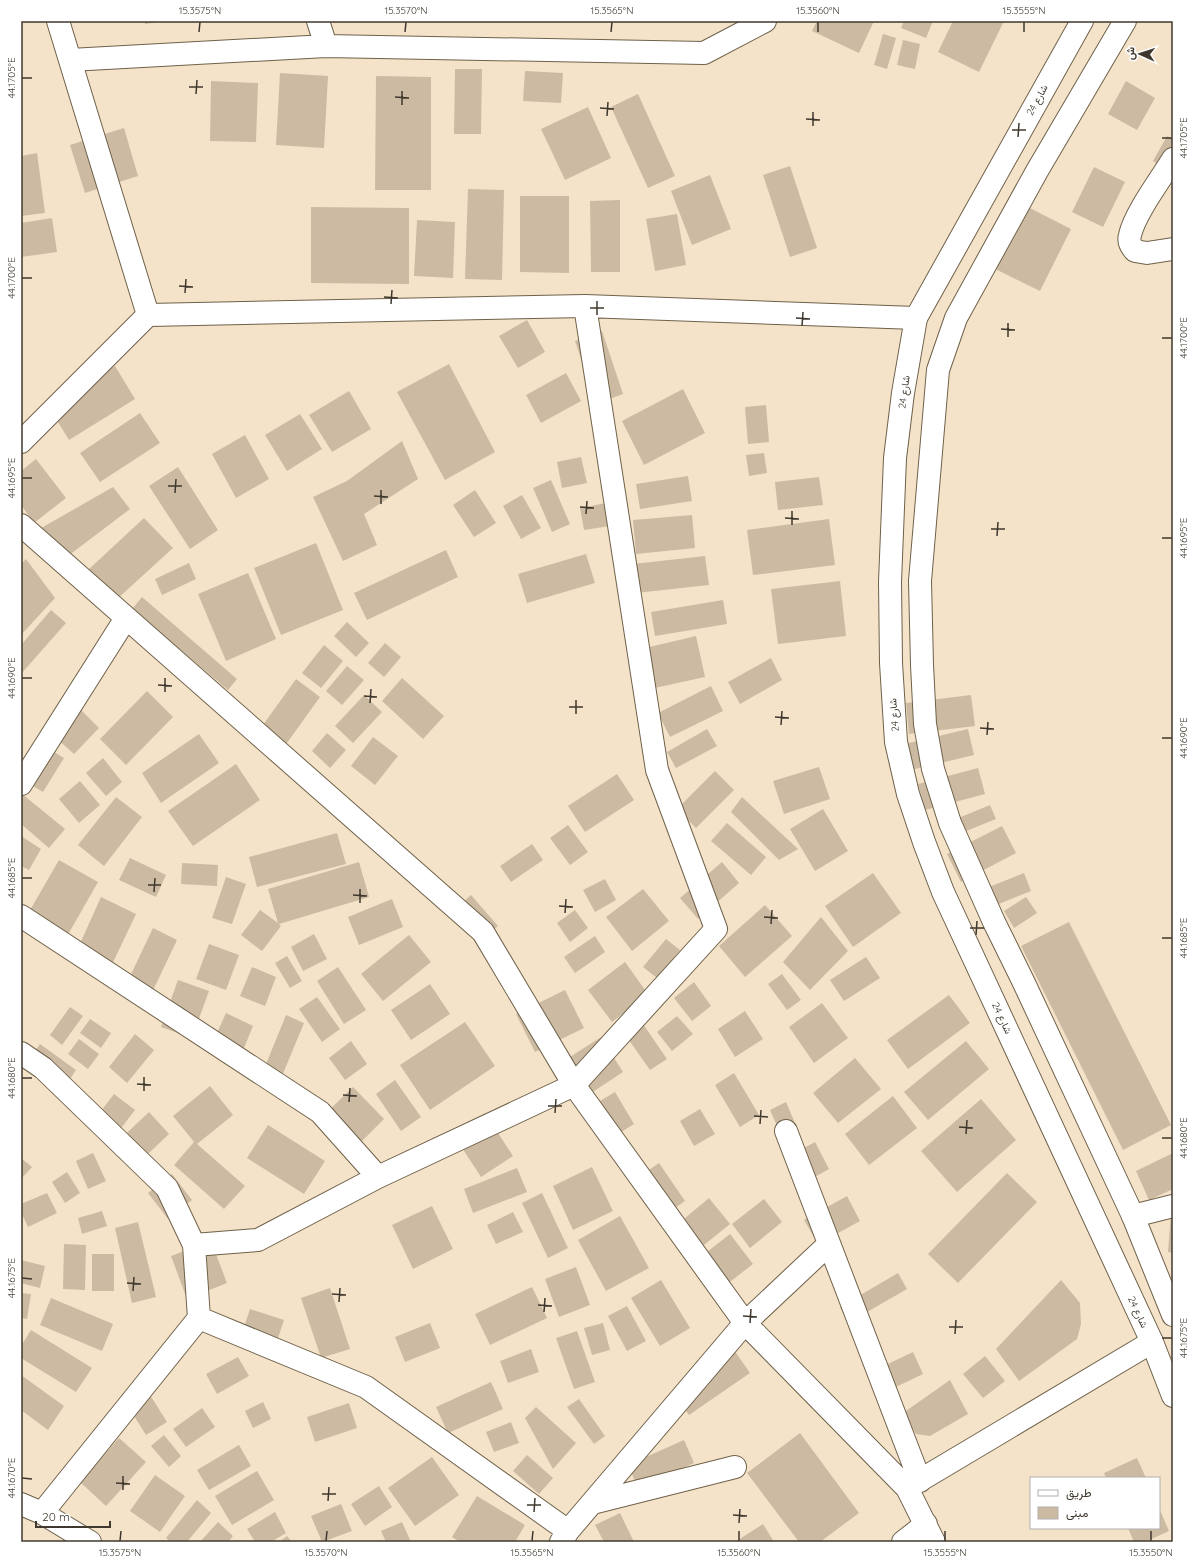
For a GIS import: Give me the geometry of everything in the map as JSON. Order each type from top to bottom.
[{"type":"street","points":[[58,21],[148,315]]},
{"type":"street","points":[[318,21],[326,46]]},
{"type":"street","points":[[70,60],[326,46],[704,53],[765,21]]},
{"type":"street","name":"شارع 24","points":[[1082,21],[916,318],[903,393],[895,458],[890,582],[891,663],[896,742],[908,794],[943,892],[1152,1342],[1173,1396]]},
{"type":"street","points":[[1125,21],[1037,171],[956,318],[938,370],[920,581],[925,724],[933,769],[950,823],[994,922],[1133,1216],[1173,1315]]},
{"type":"street","points":[[1173,159],[1139,214],[1129,235],[1130,244],[1136,251],[1147,253],[1173,248]]},
{"type":"street","points":[[194,1245],[258,1240],[378,1177],[574,1085],[716,929],[657,770],[585,306]]},
{"type":"street","points":[[21,442],[148,315],[585,306],[916,318]]},
{"type":"street","points":[[21,525],[483,932],[574,1085],[745,1323],[914,1485]]},
{"type":"street","points":[[21,784],[126,618]]},
{"type":"street","points":[[21,916],[320,1112],[378,1177]]},
{"type":"street","points":[[21,1053],[43,1068],[167,1188],[194,1245],[198,1318],[42,1513]]},
{"type":"street","points":[[786,1131],[829,1244],[930,1533],[902,1542]]},
{"type":"street","points":[[1133,1216],[1173,1206]]},
{"type":"street","points":[[198,1318],[366,1387],[565,1536],[745,1323],[829,1244]]},
{"type":"street","points":[[914,1485],[1152,1342]]},
{"type":"street","points":[[592,1503],[734,1467]]},
{"type":"street","points":[[21,1504],[42,1513],[90,1542]]},
{"type":"building","points":[[145,21],[159,21],[159,22],[145,24]]},
{"type":"building","points":[[817,21],[874,21],[859,53],[812,31]]},
{"type":"building","points":[[904,21],[933,21],[926,38],[901,28]]},
{"type":"building","points":[[953,21],[1004,21],[979,72],[938,52]]},
{"type":"building","points":[[883,34],[896,38],[887,69],[874,65]]},
{"type":"building","points":[[903,40],[920,44],[915,69],[897,65]]},
{"type":"building","points":[[455,69],[482,69],[481,134],[454,134]]},
{"type":"building","points":[[525,71],[563,73],[561,103],[523,101]]},
{"type":"building","points":[[280,73],[328,76],[324,148],[276,145]]},
{"type":"building","points":[[376,76],[431,77],[431,190],[375,190]]},
{"type":"building","points":[[211,81],[258,83],[256,142],[210,141]]},
{"type":"building","points":[[1126,81],[1155,98],[1137,130],[1108,114]]},
{"type":"building","points":[[638,94],[675,176],[648,188],[611,107]]},
{"type":"building","points":[[588,107],[611,158],[565,180],[541,129]]},
{"type":"building","points":[[124,128],[138,176],[85,193],[70,145]]},
{"type":"building","points":[[1167,136],[1173,139],[1173,173],[1153,161]]},
{"type":"building","points":[[37,153],[45,213],[21,216],[21,156]]},
{"type":"building","points":[[790,166],[817,248],[790,257],[763,175]]},
{"type":"building","points":[[1094,167],[1125,182],[1103,227],[1072,212]]},
{"type":"building","points":[[710,175],[731,229],[692,245],[671,191]]},
{"type":"building","points":[[468,189],[504,190],[502,280],[465,279]]},
{"type":"building","points":[[520,196],[569,196],[569,273],[520,272]]},
{"type":"building","points":[[1012,199],[1071,229],[1040,291],[981,262]]},
{"type":"building","points":[[620,200],[620,272],[591,272],[590,201]]},
{"type":"building","points":[[311,207],[409,208],[409,284],[311,283]]},
{"type":"building","points":[[677,214],[686,265],[655,271],[646,219]]},
{"type":"building","points":[[52,218],[57,252],[21,257],[21,223]]},
{"type":"building","points":[[417,220],[455,222],[453,278],[414,276]]},
{"type":"building","points":[[527,320],[545,352],[518,368],[499,336]]},
{"type":"building","points":[[602,331],[623,394],[596,404],[575,341]]},
{"type":"building","points":[[449,364],[495,452],[445,480],[397,392]]},
{"type":"building","points":[[115,366],[135,399],[69,440],[48,406]]},
{"type":"building","points":[[566,373],[581,401],[541,423],[526,395]]},
{"type":"building","points":[[683,389],[705,433],[644,465],[622,421]]},
{"type":"building","points":[[349,391],[371,429],[332,452],[309,415]]},
{"type":"building","points":[[766,405],[769,442],[748,444],[745,407]]},
{"type":"building","points":[[140,413],[160,443],[100,482],[80,453]]},
{"type":"building","points":[[300,414],[322,449],[287,471],[265,435]]},
{"type":"building","points":[[245,435],[269,479],[236,498],[212,454]]},
{"type":"building","points":[[402,441],[418,479],[364,514],[377,545],[343,561],[313,497],[347,481]]},
{"type":"building","points":[[764,453],[767,473],[749,476],[746,455]]},
{"type":"building","points":[[581,457],[587,483],[562,488],[557,462]]},
{"type":"building","points":[[36,459],[66,498],[34,523],[21,505],[21,471]]},
{"type":"building","points":[[178,467],[218,530],[190,549],[149,486]]},
{"type":"building","points":[[688,476],[692,501],[640,509],[636,484]]},
{"type":"building","points":[[819,477],[823,505],[778,510],[775,482]]},
{"type":"building","points":[[551,480],[570,524],[552,532],[533,488]]},
{"type":"building","points":[[113,487],[130,509],[60,562],[36,531]]},
{"type":"building","points":[[475,490],[496,523],[474,537],[453,505]]},
{"type":"building","points":[[522,495],[541,528],[521,539],[503,506]]},
{"type":"building","points":[[606,503],[610,526],[584,530],[580,508]]},
{"type":"building","points":[[692,515],[695,548],[636,554],[633,520]]},
{"type":"building","points":[[144,518],[173,548],[116,600],[88,570]]},
{"type":"building","points":[[829,519],[835,565],[753,575],[747,530]]},
{"type":"building","points":[[316,543],[343,610],[281,635],[254,568]]},
{"type":"building","points":[[446,550],[458,577],[367,620],[354,593]]},
{"type":"building","points":[[586,554],[595,583],[527,603],[518,574]]},
{"type":"building","points":[[705,556],[709,585],[636,593],[633,564]]},
{"type":"building","points":[[26,559],[55,598],[21,635],[21,564]]},
{"type":"building","points":[[189,563],[196,579],[162,595],[155,579]]},
{"type":"building","points":[[248,573],[276,639],[226,661],[198,594]]},
{"type":"building","points":[[840,581],[846,636],[778,644],[771,589]]},
{"type":"building","points":[[142,597],[237,679],[228,690],[132,609]]},
{"type":"building","points":[[723,600],[727,624],[655,636],[651,612]]},
{"type":"building","points":[[51,610],[66,623],[21,674],[21,645]]},
{"type":"building","points":[[347,622],[369,643],[356,657],[334,636]]},
{"type":"building","points":[[696,636],[705,677],[650,689],[641,649]]},
{"type":"building","points":[[385,643],[401,657],[384,677],[368,663]]},
{"type":"building","points":[[324,645],[343,661],[321,688],[302,673]]},
{"type":"building","points":[[771,658],[782,680],[740,704],[728,682]]},
{"type":"building","points":[[347,666],[364,680],[342,705],[326,691]]},
{"type":"building","points":[[402,678],[444,716],[423,739],[382,701]]},
{"type":"building","points":[[296,679],[320,697],[274,761],[250,743]]},
{"type":"building","points":[[711,686],[723,711],[670,737],[658,713]]},
{"type":"building","points":[[147,691],[173,717],[126,765],[100,739]]},
{"type":"building","points":[[364,695],[382,712],[353,743],[335,726]]},
{"type":"building","points":[[971,695],[975,726],[909,734],[906,703]]},
{"type":"building","points":[[80,709],[99,728],[74,754],[54,736]]},
{"type":"building","points":[[707,729],[717,746],[676,768],[667,752]]},
{"type":"building","points":[[968,729],[974,755],[911,770],[905,744]]},
{"type":"building","points":[[327,733],[346,750],[330,768],[312,751]]},
{"type":"building","points":[[199,734],[219,763],[161,803],[142,773]]},
{"type":"building","points":[[373,737],[398,756],[375,785],[351,766]]},
{"type":"building","points":[[39,743],[64,758],[43,792],[21,779]]},
{"type":"building","points":[[103,758],[122,782],[106,796],[86,773]]},
{"type":"building","points":[[236,764],[260,800],[193,846],[168,811]]},
{"type":"building","points":[[819,767],[830,799],[784,814],[773,781]]},
{"type":"building","points":[[978,768],[985,794],[925,810],[918,784]]},
{"type":"building","points":[[715,771],[734,790],[696,828],[677,809]]},
{"type":"building","points":[[617,774],[634,800],[585,832],[568,806]]},
{"type":"building","points":[[80,781],[100,805],[79,823],[59,799]]},
{"type":"building","points":[[21,793],[65,829],[49,848],[21,824]]},
{"type":"building","points":[[116,797],[142,817],[104,866],[78,845]]},
{"type":"building","points":[[742,797],[798,849],[779,860],[731,812]]},
{"type":"building","points":[[990,805],[996,819],[949,838],[944,824]]},
{"type":"building","points":[[823,809],[848,851],[815,871],[790,829]]},
{"type":"building","points":[[727,823],[766,857],[751,875],[711,841]]},
{"type":"building","points":[[568,825],[588,852],[570,865],[550,838]]},
{"type":"building","points":[[1002,826],[1016,853],[961,882],[947,854]]},
{"type":"building","points":[[337,833],[346,864],[257,887],[249,857]]},
{"type":"building","points":[[21,836],[41,849],[29,870],[21,866]]},
{"type":"building","points":[[532,844],[543,860],[511,882],[500,866]]},
{"type":"building","points":[[130,858],[166,875],[156,897],[119,880]]},
{"type":"building","points":[[59,860],[98,882],[61,947],[22,924]]},
{"type":"building","points":[[359,862],[369,897],[279,924],[281,926],[262,951],[241,935],[260,910],[278,923],[268,889]]},
{"type":"building","points":[[722,862],[739,883],[698,919],[680,898]]},
{"type":"building","points":[[182,863],[218,865],[217,886],[181,884]]},
{"type":"building","points":[[873,873],[901,913],[853,947],[825,906]]},
{"type":"building","points":[[1024,873],[1031,891],[991,907],[984,889]]},
{"type":"building","points":[[226,877],[246,884],[232,924],[212,918]]},
{"type":"building","points":[[605,879],[616,900],[595,912],[583,890]]},
{"type":"building","points":[[643,889],[669,921],[632,951],[606,917]]},
{"type":"building","points":[[471,895],[498,926],[482,940],[455,909]]},
{"type":"building","points":[[101,897],[136,914],[107,975],[73,959]]},
{"type":"building","points":[[1026,897],[1037,913],[1014,928],[1004,911]]},
{"type":"building","points":[[392,899],[403,927],[359,945],[348,917]]},
{"type":"building","points":[[765,905],[792,936],[745,977],[719,946]]},
{"type":"building","points":[[575,910],[588,928],[570,942],[557,923]]},
{"type":"building","points":[[821,917],[848,951],[810,990],[783,962]]},
{"type":"building","points":[[1069,922],[1171,1125],[1123,1150],[1021,946]]},
{"type":"building","points":[[153,928],[177,940],[147,1003],[123,991]]},
{"type":"building","points":[[314,934],[327,959],[303,971],[291,947]]},
{"type":"building","points":[[409,935],[431,962],[383,1001],[361,974]]},
{"type":"building","points":[[595,936],[605,952],[575,973],[564,957]]},
{"type":"building","points":[[666,939],[680,950],[657,978],[643,967]]},
{"type":"building","points":[[209,944],[239,955],[226,990],[196,979]]},
{"type":"building","points":[[287,956],[302,981],[290,988],[275,963]]},
{"type":"building","points":[[866,957],[880,978],[844,1001],[830,980]]},
{"type":"building","points":[[625,962],[648,994],[612,1022],[588,990]]},
{"type":"building","points":[[252,967],[276,977],[265,1006],[240,996]]},
{"type":"building","points":[[338,967],[366,1010],[344,1024],[317,981]]},
{"type":"building","points":[[782,974],[801,1000],[787,1010],[768,984]]},
{"type":"building","points":[[178,980],[209,991],[192,1038],[161,1027]]},
{"type":"building","points":[[694,982],[711,1006],[692,1021],[674,998]]},
{"type":"building","points":[[430,984],[450,1014],[411,1040],[391,1010]]},
{"type":"building","points":[[565,990],[584,1028],[535,1052],[516,1014]]},
{"type":"building","points":[[949,995],[970,1023],[908,1069],[887,1040]]},
{"type":"building","points":[[317,997],[340,1029],[322,1042],[299,1009]]},
{"type":"building","points":[[822,1003],[848,1038],[814,1063],[789,1027]]},
{"type":"building","points":[[70,1007],[83,1016],[62,1045],[50,1035]]},
{"type":"building","points":[[745,1011],[763,1039],[735,1057],[718,1029]]},
{"type":"building","points":[[226,1013],[253,1026],[237,1065],[208,1053]]},
{"type":"building","points":[[286,1015],[304,1023],[282,1076],[264,1069]]},
{"type":"building","points":[[677,1016],[693,1034],[672,1051],[657,1032]]},
{"type":"building","points":[[90,1019],[111,1033],[101,1048],[80,1033]]},
{"type":"building","points":[[465,1022],[495,1066],[430,1110],[400,1065]]},
{"type":"building","points":[[643,1024],[667,1059],[650,1070],[626,1036]]},
{"type":"building","points":[[135,1034],[154,1050],[127,1083],[109,1067]]},
{"type":"building","points":[[601,1037],[623,1072],[579,1101],[556,1066]]},
{"type":"building","points":[[79,1039],[99,1054],[88,1069],[68,1054]]},
{"type":"building","points":[[351,1041],[367,1064],[345,1080],[329,1058]]},
{"type":"building","points":[[966,1041],[989,1069],[928,1120],[904,1092]]},
{"type":"building","points":[[40,1044],[76,1070],[62,1091],[25,1065]]},
{"type":"building","points":[[855,1058],[881,1089],[838,1123],[813,1093]]},
{"type":"building","points":[[734,1073],[759,1115],[740,1127],[715,1085]]},
{"type":"building","points":[[395,1080],[421,1117],[401,1131],[376,1094]]},
{"type":"building","points":[[210,1086],[233,1115],[197,1144],[245,1186],[224,1209],[174,1165],[194,1142],[173,1116]]},
{"type":"building","points":[[353,1087],[384,1119],[351,1152],[320,1119]]},
{"type":"building","points":[[615,1092],[634,1124],[607,1141],[588,1108]]},
{"type":"building","points":[[114,1094],[135,1110],[112,1140],[91,1124]]},
{"type":"building","points":[[893,1096],[917,1128],[869,1165],[845,1134]]},
{"type":"building","points":[[981,1099],[1016,1140],[957,1192],[921,1151]]},
{"type":"building","points":[[786,1102],[800,1135],[784,1142],[770,1110]]},
{"type":"building","points":[[700,1109],[715,1134],[694,1146],[680,1121]]},
{"type":"building","points":[[149,1112],[169,1134],[133,1168],[112,1147]]},
{"type":"building","points":[[485,1113],[513,1156],[481,1177],[453,1134]]},
{"type":"building","points":[[268,1125],[325,1161],[304,1194],[247,1158]]},
{"type":"building","points":[[815,1142],[829,1169],[800,1185],[786,1158]]},
{"type":"building","points":[[93,1153],[106,1181],[88,1189],[76,1161]]},
{"type":"building","points":[[1173,1153],[1173,1189],[1149,1200],[1136,1171]]},
{"type":"building","points":[[21,1158],[32,1167],[21,1179]]},
{"type":"building","points":[[659,1163],[685,1201],[659,1219],[633,1181]]},
{"type":"building","points":[[592,1167],[613,1211],[573,1230],[553,1186]]},
{"type":"building","points":[[517,1168],[527,1192],[473,1213],[464,1189]]},
{"type":"building","points":[[67,1172],[80,1193],[65,1203],[52,1182]]},
{"type":"building","points":[[1007,1173],[1037,1202],[958,1283],[928,1254]]},
{"type":"building","points":[[172,1174],[192,1200],[168,1219],[148,1193]]},
{"type":"building","points":[[47,1193],[57,1213],[28,1227],[21,1212],[21,1204]]},
{"type":"building","points":[[542,1193],[568,1248],[548,1258],[522,1203]]},
{"type":"building","points":[[847,1196],[860,1221],[818,1244],[804,1220]]},
{"type":"building","points":[[709,1198],[730,1224],[699,1249],[678,1224]]},
{"type":"building","points":[[764,1199],[782,1222],[750,1248],[732,1224]]},
{"type":"building","points":[[432,1206],[453,1249],[413,1269],[392,1225]]},
{"type":"building","points":[[102,1211],[107,1226],[82,1234],[78,1218]]},
{"type":"building","points":[[513,1212],[523,1232],[496,1244],[487,1225]]},
{"type":"building","points":[[1171,1213],[1173,1213],[1173,1253],[1168,1252]]},
{"type":"building","points":[[620,1216],[649,1268],[606,1291],[578,1240]]},
{"type":"building","points":[[138,1222],[156,1297],[132,1303],[115,1228]]},
{"type":"building","points":[[730,1234],[753,1264],[726,1285],[703,1255]]},
{"type":"building","points":[[211,1241],[227,1283],[187,1299],[171,1256]]},
{"type":"building","points":[[64,1244],[86,1245],[85,1290],[63,1289]]},
{"type":"building","points":[[92,1254],[114,1254],[114,1291],[92,1291]]},
{"type":"building","points":[[21,1260],[45,1266],[40,1288],[21,1283]]},
{"type":"building","points":[[576,1267],[590,1305],[559,1317],[545,1279]]},
{"type":"building","points":[[898,1273],[907,1289],[848,1323],[840,1307]]},
{"type":"building","points":[[661,1280],[690,1328],[660,1346],[631,1298]]},
{"type":"building","points":[[1061,1280],[1080,1303],[1081,1324],[1077,1339],[1019,1381],[996,1349]]},
{"type":"building","points":[[532,1287],[547,1318],[490,1345],[475,1314]]},
{"type":"building","points":[[330,1288],[350,1349],[321,1358],[301,1298]]},
{"type":"building","points":[[21,1293],[31,1294],[27,1319],[21,1318]]},
{"type":"building","points":[[51,1298],[113,1324],[102,1351],[40,1325]]},
{"type":"building","points":[[627,1306],[646,1341],[627,1351],[608,1316]]},
{"type":"building","points":[[250,1309],[284,1320],[277,1341],[243,1330]]},
{"type":"building","points":[[430,1323],[440,1348],[405,1362],[395,1337]]},
{"type":"building","points":[[603,1323],[610,1350],[592,1355],[584,1328]]},
{"type":"building","points":[[31,1330],[92,1368],[76,1392],[21,1358],[21,1346]]},
{"type":"building","points":[[577,1331],[595,1382],[574,1389],[556,1338]]},
{"type":"building","points":[[531,1349],[539,1372],[508,1383],[500,1361]]},
{"type":"building","points":[[734,1350],[750,1373],[689,1415],[673,1393]]},
{"type":"building","points":[[913,1352],[923,1374],[877,1396],[867,1374]]},
{"type":"building","points":[[985,1356],[1005,1381],[983,1398],[963,1374]]},
{"type":"building","points":[[238,1357],[249,1376],[217,1394],[206,1374]]},
{"type":"building","points":[[21,1375],[64,1406],[48,1430],[21,1410]]},
{"type":"building","points":[[950,1380],[968,1414],[930,1436],[916,1434],[903,1413]]},
{"type":"building","points":[[491,1382],[503,1409],[448,1433],[436,1407]]},
{"type":"building","points":[[145,1387],[167,1422],[146,1435],[124,1400]]},
{"type":"building","points":[[579,1399],[605,1436],[594,1444],[567,1407]]},
{"type":"building","points":[[263,1402],[271,1419],[253,1428],[245,1411]]},
{"type":"building","points":[[349,1403],[357,1428],[315,1442],[307,1417]]},
{"type":"building","points":[[536,1407],[576,1443],[553,1469],[525,1418]]},
{"type":"building","points":[[202,1408],[215,1427],[186,1447],[173,1429]]},
{"type":"building","points":[[511,1422],[519,1443],[494,1452],[486,1432]]},
{"type":"building","points":[[800,1433],[859,1513],[820,1542],[799,1542],[747,1473]]},
{"type":"building","points":[[164,1435],[181,1456],[169,1467],[151,1446]]},
{"type":"building","points":[[119,1438],[146,1462],[106,1506],[80,1482]]},
{"type":"building","points":[[684,1440],[694,1463],[638,1488],[628,1465]]},
{"type":"building","points":[[239,1445],[251,1466],[209,1490],[197,1470]]},
{"type":"building","points":[[527,1455],[553,1478],[539,1494],[513,1471]]},
{"type":"building","points":[[432,1457],[459,1495],[415,1526],[388,1488]]},
{"type":"building","points":[[1137,1458],[1146,1477],[1106,1477],[1104,1473]]},
{"type":"building","points":[[257,1471],[274,1500],[232,1525],[215,1496]]},
{"type":"building","points":[[155,1475],[185,1496],[160,1532],[130,1511]]},
{"type":"building","points":[[379,1486],[392,1507],[365,1526],[351,1504]]},
{"type":"building","points":[[477,1496],[525,1525],[515,1542],[460,1542],[452,1537]]},
{"type":"building","points":[[197,1500],[211,1513],[187,1542],[171,1542],[166,1538]]},
{"type":"building","points":[[341,1504],[352,1531],[322,1542],[311,1516]]},
{"type":"building","points":[[1160,1510],[1169,1531],[1145,1542],[1134,1542],[1128,1529],[1160,1529]]},
{"type":"building","points":[[275,1512],[286,1533],[271,1542],[255,1542],[247,1529]]},
{"type":"building","points":[[620,1513],[634,1542],[604,1542],[595,1525]]},
{"type":"building","points":[[218,1522],[233,1536],[228,1542],[200,1542]]},
{"type":"building","points":[[402,1522],[411,1542],[386,1542],[381,1531]]},
{"type":"building","points":[[763,1524],[774,1542],[735,1542]]},
{"type":"building","points":[[287,1536],[292,1542],[279,1542]]}]
